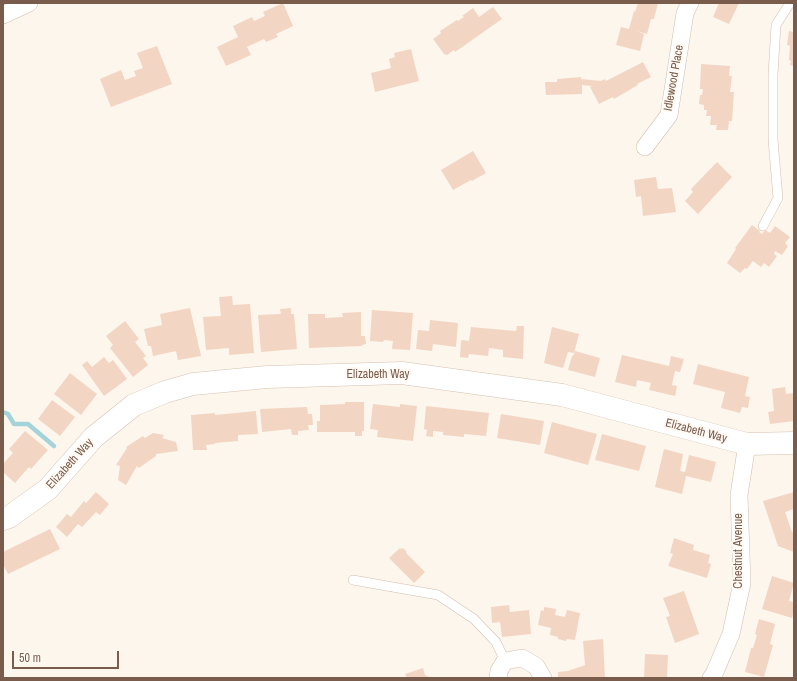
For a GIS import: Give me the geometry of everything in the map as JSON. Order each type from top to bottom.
[{"type":"street","points":[[3,15],[29,3]]},
{"type":"street","name":"Idlewood Place","points":[[646,147],[669,114],[685,13],[690,3]]},
{"type":"street","name":"Elizabeth Way","points":[[3,519],[9,517],[48,488],[94,437],[134,405],[165,392],[193,384],[267,378],[402,373],[562,395],[747,444],[794,443]]},
{"type":"street","name":"Chestnut Avenue","points":[[711,678],[731,634],[742,583],[739,495],[747,444]]},
{"type":"street","points":[[498,678],[498,671],[505,661],[522,658],[536,666],[543,678]]},
{"type":"lane","points":[[763,226],[778,198],[772,140],[773,75],[776,25],[790,3]]},
{"type":"lane","points":[[353,580],[438,595],[474,619],[496,642],[505,661]]},
{"type":"building","points":[[283,3],[293,26],[276,34],[278,37],[266,42],[264,39],[247,47],[251,55],[226,66],[217,47],[238,37],[233,26],[252,17],[254,21],[265,16],[263,12]]},
{"type":"building","points":[[638,3],[658,3],[654,19],[651,19],[647,34],[636,31],[644,34],[640,51],[616,45],[621,27],[629,29]]},
{"type":"building","points":[[719,3],[739,3],[729,24],[713,17]]},
{"type":"building","points":[[493,7],[502,19],[455,52],[454,50],[447,55],[444,54],[433,39],[441,33],[440,31],[464,17],[462,16],[473,8],[479,17]]},
{"type":"building","points":[[789,31],[794,32],[794,66],[790,65],[791,61],[789,60],[790,46],[787,45]]},
{"type":"building","points":[[157,46],[172,84],[111,107],[100,79],[121,70],[125,80],[136,76],[134,71],[143,68],[137,53]]},
{"type":"building","points":[[411,49],[419,81],[375,92],[371,73],[391,68],[389,59],[395,57],[394,53]]},
{"type":"building","points":[[643,62],[651,77],[614,99],[613,97],[599,104],[590,87],[592,86],[582,85],[582,94],[546,95],[545,82],[557,82],[557,79],[581,77],[581,79],[601,81],[605,79],[606,81]]},
{"type":"building","points":[[701,64],[730,66],[729,76],[732,76],[730,92],[734,92],[732,121],[729,121],[728,130],[716,130],[717,125],[710,125],[711,116],[706,116],[707,110],[704,110],[704,105],[699,104],[700,95],[702,95],[703,89],[700,89]]},
{"type":"building","points":[[473,151],[486,173],[453,190],[441,170]]},
{"type":"building","points":[[717,162],[732,177],[698,214],[685,201],[693,192],[691,189]]},
{"type":"building","points":[[656,177],[658,189],[672,188],[676,212],[643,216],[641,196],[636,197],[634,180]]},
{"type":"building","points":[[752,225],[762,234],[765,230],[770,233],[775,226],[790,237],[785,243],[788,246],[782,255],[775,251],[774,254],[777,256],[769,267],[764,263],[761,267],[753,261],[747,269],[745,268],[740,273],[727,263],[736,249],[735,248]]},
{"type":"building","points":[[232,296],[233,305],[250,304],[254,353],[229,355],[229,348],[206,350],[203,317],[221,316],[219,297]]},
{"type":"building","points":[[190,308],[201,356],[178,360],[176,351],[153,356],[151,346],[148,346],[144,329],[162,325],[160,314]]},
{"type":"building","points":[[291,308],[291,314],[294,314],[297,349],[261,352],[258,315],[281,314],[280,309]]},
{"type":"building","points":[[372,310],[413,313],[410,350],[392,349],[393,341],[370,341]]},
{"type":"building","points":[[361,312],[361,336],[365,336],[366,344],[362,346],[309,348],[308,314],[325,314],[325,318],[343,317],[342,313]]},
{"type":"building","points":[[430,320],[458,323],[456,347],[433,344],[432,351],[416,349],[418,330],[429,331]]},
{"type":"building","points":[[125,321],[139,339],[135,342],[146,356],[143,358],[148,365],[133,377],[110,348],[113,345],[106,336]]},
{"type":"building","points":[[517,326],[524,326],[523,359],[503,357],[503,350],[489,348],[488,356],[469,354],[468,358],[460,357],[461,340],[469,341],[471,327],[516,331]]},
{"type":"building","points":[[552,327],[579,334],[574,353],[568,352],[563,368],[544,363]]},
{"type":"building","points":[[575,351],[600,358],[595,377],[568,370]]},
{"type":"building","points":[[622,355],[669,366],[671,356],[684,359],[680,372],[675,371],[672,385],[677,386],[675,396],[649,390],[651,383],[637,380],[636,387],[615,382]]},
{"type":"building","points":[[104,357],[109,363],[113,360],[127,379],[104,396],[82,365],[87,361],[92,367]]},
{"type":"building","points":[[698,364],[749,377],[745,396],[750,397],[748,408],[742,407],[740,413],[721,408],[725,392],[693,384]]},
{"type":"building","points":[[70,373],[97,394],[81,415],[54,394]]},
{"type":"building","points":[[785,387],[786,394],[794,393],[794,421],[770,424],[768,412],[774,411],[772,389]]},
{"type":"building","points":[[52,400],[75,417],[60,436],[38,419]]},
{"type":"building","points":[[345,402],[364,402],[364,431],[362,431],[362,436],[355,436],[355,432],[317,432],[317,421],[320,421],[320,405],[345,404]]},
{"type":"building","points":[[373,404],[400,407],[400,404],[417,406],[413,441],[377,437],[378,430],[370,429]]},
{"type":"building","points":[[426,406],[489,413],[486,436],[464,434],[464,437],[443,435],[443,432],[433,431],[433,437],[426,436],[427,430],[424,429]]},
{"type":"building","points":[[307,407],[308,414],[312,414],[313,425],[308,425],[309,430],[298,431],[298,435],[292,435],[291,429],[262,432],[260,409]]},
{"type":"building","points":[[256,411],[258,434],[238,435],[238,441],[206,445],[207,450],[193,450],[191,415],[215,413],[215,415]]},
{"type":"building","points":[[501,414],[544,421],[540,445],[497,438]]},
{"type":"building","points":[[552,422],[597,434],[588,465],[544,453]]},
{"type":"building","points":[[25,431],[48,450],[31,469],[29,467],[15,483],[3,472],[3,464],[13,453],[9,449]]},
{"type":"building","points":[[153,433],[164,435],[162,438],[176,442],[178,451],[156,454],[156,456],[139,468],[137,466],[126,485],[118,480],[120,466],[116,465],[127,448],[126,447],[143,436],[145,438]]},
{"type":"building","points":[[602,434],[646,446],[639,471],[595,460]]},
{"type":"building","points":[[664,449],[683,454],[680,471],[685,472],[689,455],[716,462],[711,482],[686,476],[682,494],[655,487]]},
{"type":"building","points":[[96,492],[109,504],[100,515],[96,512],[82,527],[78,524],[67,537],[56,527],[67,514],[71,517],[84,501],[86,503]]},
{"type":"building","points":[[794,492],[794,509],[785,512],[792,532],[794,533],[794,552],[778,546],[763,501]]},
{"type":"building","points":[[50,529],[60,549],[8,574],[3,564],[3,552]]},
{"type":"building","points":[[674,538],[694,545],[693,550],[710,555],[708,563],[711,564],[707,578],[668,566],[673,554],[670,553]]},
{"type":"building","points":[[400,548],[403,548],[425,572],[414,583],[389,558]]},
{"type":"building","points":[[772,576],[794,583],[789,601],[794,602],[792,618],[762,609]]},
{"type":"building","points":[[684,591],[699,634],[675,643],[666,617],[670,616],[663,598]]},
{"type":"building","points":[[509,605],[510,612],[529,610],[531,634],[502,637],[500,622],[492,623],[491,607]]},
{"type":"building","points":[[544,607],[556,609],[555,615],[565,617],[567,610],[580,613],[575,640],[567,639],[566,641],[558,639],[558,637],[550,635],[551,628],[538,625],[541,610],[544,611]]},
{"type":"building","points":[[759,619],[775,624],[770,644],[773,645],[764,677],[745,672],[751,648],[753,648],[757,635],[755,634]]},
{"type":"building","points":[[603,639],[605,678],[558,678],[558,672],[568,671],[585,665],[583,641]]},
{"type":"building","points":[[645,654],[668,655],[667,678],[644,678]]},
{"type":"building","points":[[423,668],[425,675],[432,678],[407,678],[405,674]]},
{"type":"waterway","points":[[3,412],[8,414],[14,424],[28,424],[54,446]]}]
